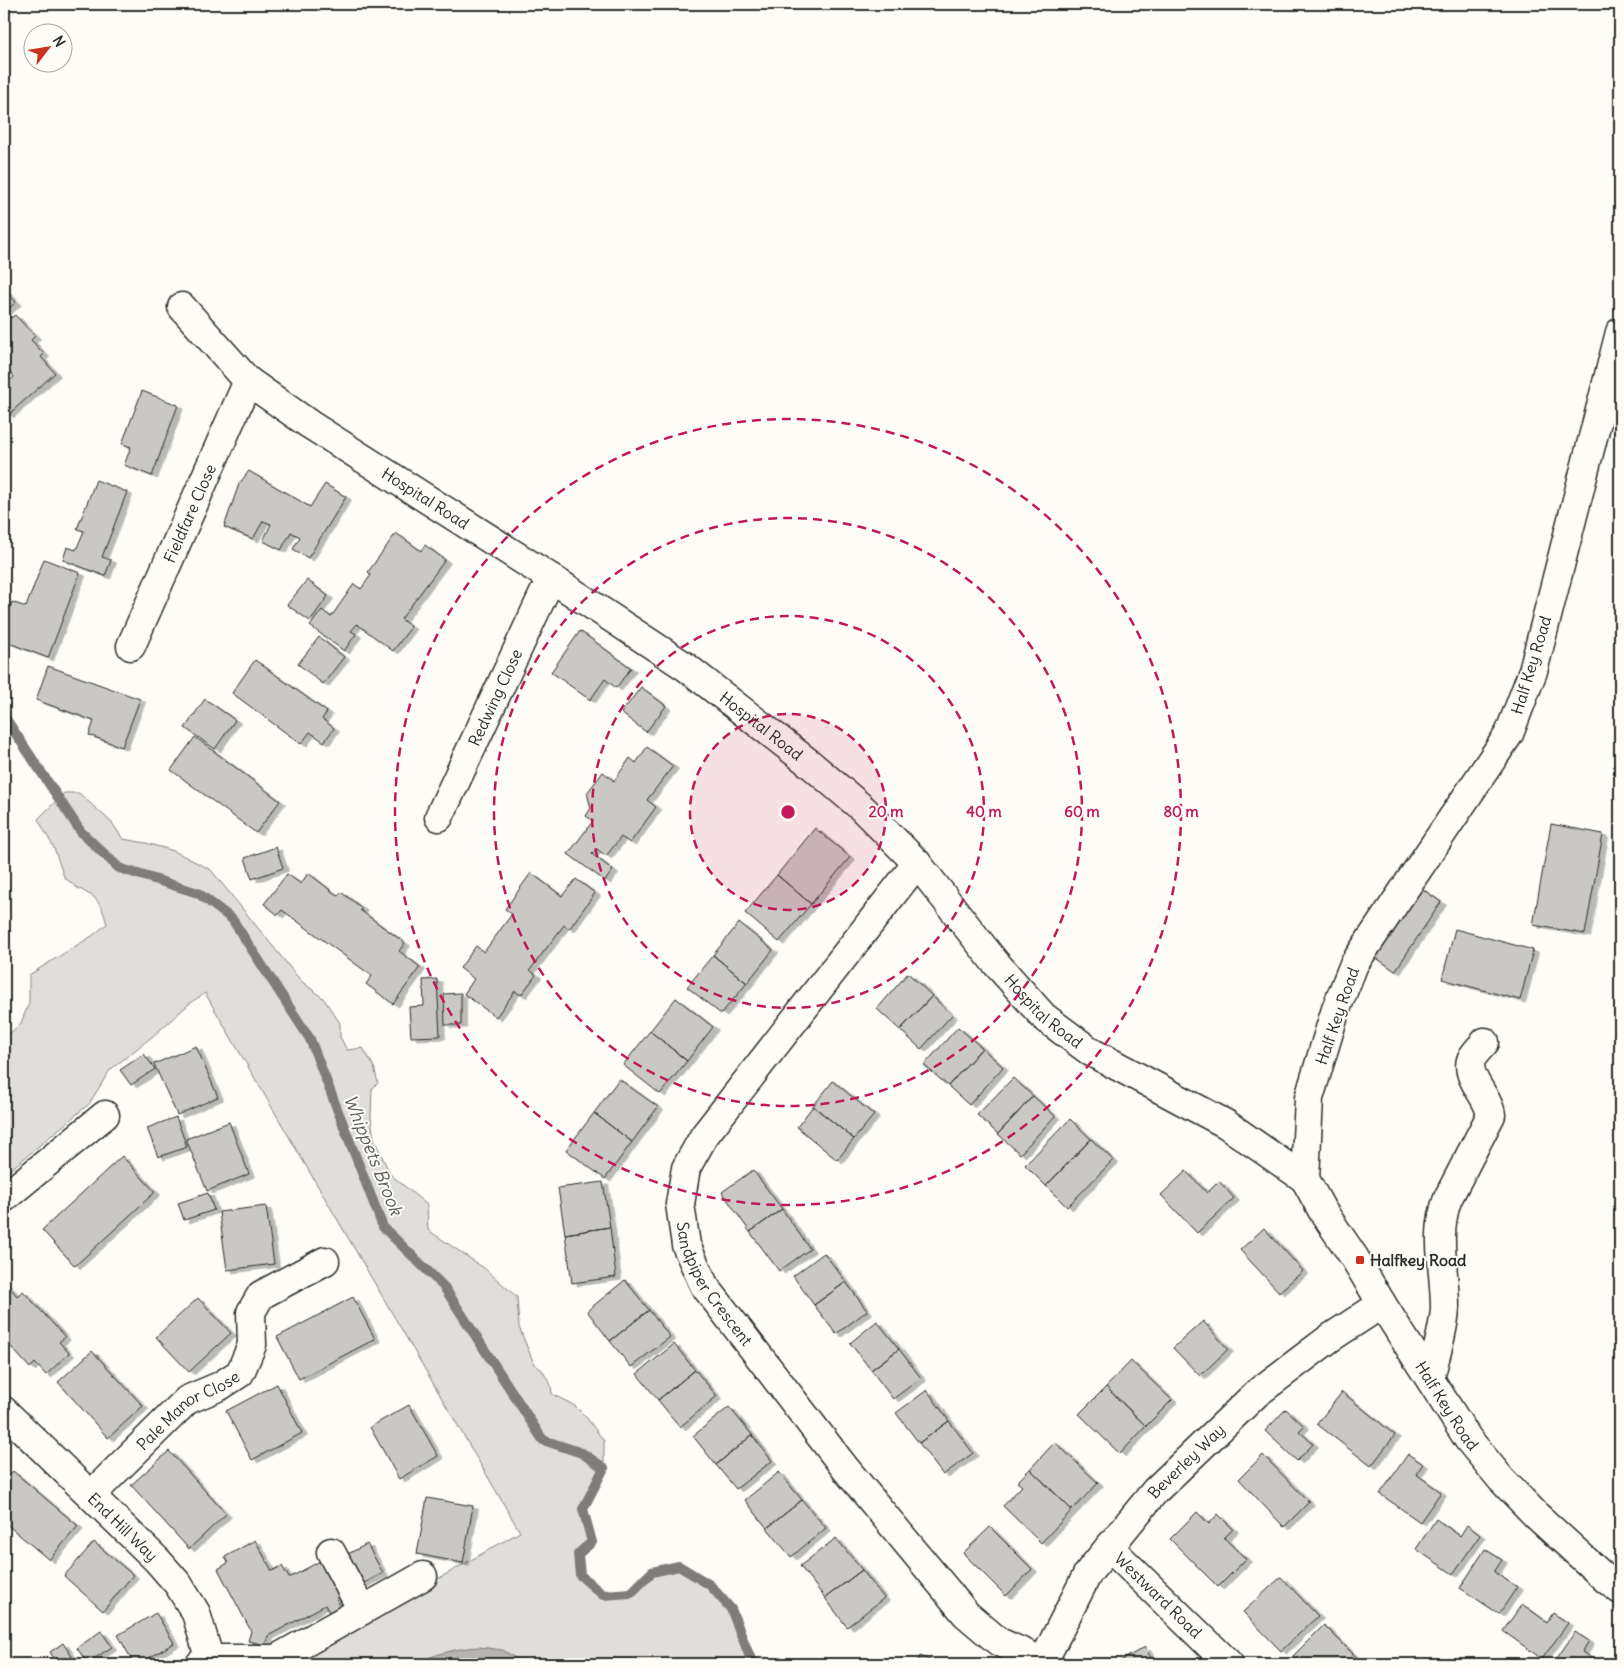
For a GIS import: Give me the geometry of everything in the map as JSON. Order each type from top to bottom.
[{"type":"street","name":"Hospital Road","points":[[182,307],[248,381],[317,430],[551,578],[686,667],[810,762],[862,808],[917,863],[994,961],[1044,1018],[1091,1052],[1226,1124],[1305,1179]]},
{"type":"street","name":"Half Key Road","points":[[1620,332],[1533,671],[1508,734],[1354,964],[1336,1009],[1309,1098],[1305,1179],[1322,1210],[1354,1257],[1468,1439],[1501,1479],[1538,1516],[1620,1590]]},
{"type":"street","name":"Fieldfare Close","points":[[132,646],[248,381]]},
{"type":"street","name":"Redwing Close","points":[[439,817],[551,578]]},
{"type":"street","name":"Sandpiper Crescent","points":[[917,863],[704,1136],[686,1168],[681,1195],[680,1204],[686,1245],[704,1285],[845,1468],[966,1614],[999,1642],[1042,1663]]},
{"type":"street","points":[[1430,1379],[1445,1310],[1440,1256],[1442,1212],[1491,1115],[1490,1108],[1476,1085],[1470,1067],[1472,1058],[1485,1042]]},
{"type":"street","points":[[4,1198],[105,1115]]},
{"type":"street","name":"Pale Manor Close","points":[[90,1495],[187,1400],[220,1386],[240,1373],[252,1345],[251,1312],[261,1295],[325,1261]]},
{"type":"street","name":"Beverley Way","points":[[1042,1663],[1088,1574],[1155,1491],[1257,1393],[1330,1338],[1382,1304]]},
{"type":"street","name":"End Hill Way","points":[[4,1412],[157,1560],[178,1584],[196,1613],[207,1662]]},
{"type":"street","name":"Westward Road","points":[[1110,1547],[1229,1664]]},
{"type":"street","points":[[331,1552],[362,1610]]},
{"type":"street","points":[[207,1662],[276,1659],[423,1576]]},
{"type":"shaded area","points":[[64,793],[79,793],[112,823],[123,839],[174,851],[211,870],[301,981],[323,998],[340,1023],[340,1037],[347,1050],[363,1048],[374,1067],[378,1083],[372,1089],[371,1118],[374,1139],[390,1174],[427,1205],[428,1230],[484,1268],[517,1297],[519,1327],[534,1364],[542,1370],[551,1385],[552,1394],[575,1406],[604,1441],[604,1468],[583,1509],[592,1542],[578,1554],[580,1575],[603,1595],[631,1593],[652,1572],[679,1566],[710,1585],[731,1609],[752,1661],[757,1664],[289,1664],[520,1532],[205,993],[189,1004],[110,1070],[89,1104],[4,1175],[4,1039],[21,1023],[29,1003],[29,975],[92,936],[107,924],[102,908],[94,897],[76,887],[64,877],[54,848],[38,819]]},
{"type":"shaded area","points":[[480,1647],[503,1650],[524,1664],[414,1664],[446,1652]]},
{"type":"building","points":[[4,289],[16,302],[5,312],[11,318],[15,315],[35,336],[31,340],[44,354],[41,357],[55,373],[8,415],[4,410],[4,386],[14,377],[4,364]]},
{"type":"building","points":[[142,391],[178,405],[152,476],[124,465],[131,447],[122,444]]},
{"type":"building","points":[[249,471],[310,507],[325,484],[346,497],[308,558],[293,549],[300,537],[291,532],[281,550],[263,541],[271,524],[263,521],[253,539],[224,527],[239,484]]},
{"type":"building","points":[[96,480],[127,492],[102,557],[111,560],[105,576],[63,560],[67,547],[76,550],[84,531],[77,529]]},
{"type":"building","points":[[396,533],[421,551],[425,545],[445,560],[401,619],[411,627],[393,651],[357,624],[351,631],[356,634],[344,651],[310,626],[322,610],[331,617],[354,584],[361,589],[371,575],[368,572]]},
{"type":"building","points":[[44,559],[80,573],[48,658],[4,641],[4,624],[12,602],[26,607]]},
{"type":"building","points":[[307,580],[328,596],[310,621],[287,605]]},
{"type":"building","points":[[580,631],[631,668],[616,688],[605,679],[590,700],[551,672]]},
{"type":"building","points":[[319,637],[344,657],[323,684],[298,664]]},
{"type":"building","points":[[255,660],[327,712],[322,719],[334,728],[324,742],[310,732],[301,744],[232,693]]},
{"type":"building","points":[[48,666],[140,699],[122,747],[89,735],[94,721],[36,700]]},
{"type":"building","points":[[641,687],[666,706],[646,732],[621,713]]},
{"type":"building","points":[[205,699],[235,720],[215,749],[185,728]]},
{"type":"building","points":[[195,737],[280,801],[256,833],[171,770]]},
{"type":"building","points":[[647,747],[673,766],[647,800],[656,807],[630,843],[621,837],[606,856],[597,849],[592,854],[613,870],[605,881],[568,854],[593,821],[586,816],[591,808],[587,793],[603,772],[614,781],[630,758],[636,763]]},
{"type":"building","points":[[1551,824],[1603,834],[1585,934],[1533,925]]},
{"type":"building","points":[[815,828],[850,857],[811,904],[777,875]]},
{"type":"building","points":[[276,847],[283,868],[252,879],[245,858]]},
{"type":"building","points":[[308,873],[338,896],[341,892],[362,908],[360,910],[405,943],[399,951],[420,967],[393,1004],[366,984],[372,976],[282,910],[278,915],[264,904],[287,874],[301,884]]},
{"type":"building","points":[[531,873],[562,896],[576,879],[595,893],[569,929],[564,925],[530,970],[536,975],[521,995],[515,991],[496,1017],[464,994],[474,979],[460,968],[476,946],[484,952],[512,914],[505,909]]},
{"type":"building","points":[[777,875],[811,904],[779,942],[745,913]]},
{"type":"building","points":[[1418,886],[1441,902],[1395,971],[1372,955]]},
{"type":"building","points":[[739,923],[773,950],[747,983],[713,955]]},
{"type":"building","points":[[1455,929],[1533,950],[1520,1000],[1442,979]]},
{"type":"building","points":[[713,955],[747,983],[721,1014],[687,987]]},
{"type":"building","points":[[908,973],[932,996],[900,1030],[877,1009]]},
{"type":"building","points":[[437,979],[440,1036],[411,1037],[409,1007],[424,1006],[423,980]]},
{"type":"building","points":[[461,993],[461,1025],[445,1025],[444,994]]},
{"type":"building","points":[[932,996],[952,1015],[921,1049],[900,1030]]},
{"type":"building","points":[[676,998],[713,1027],[687,1061],[650,1031]]},
{"type":"building","points":[[958,1027],[982,1048],[948,1086],[924,1065]]},
{"type":"building","points":[[650,1031],[687,1061],[660,1094],[623,1065]]},
{"type":"building","points":[[196,1046],[218,1097],[177,1115],[154,1064]]},
{"type":"building","points":[[982,1048],[1003,1067],[969,1105],[948,1086]]},
{"type":"building","points":[[144,1054],[155,1069],[131,1085],[120,1070]]},
{"type":"building","points":[[1013,1078],[1033,1096],[998,1134],[977,1115]]},
{"type":"building","points":[[619,1079],[658,1107],[632,1142],[594,1113]]},
{"type":"building","points":[[833,1081],[874,1115],[854,1139],[813,1106]]},
{"type":"building","points":[[1033,1096],[1055,1116],[1020,1154],[998,1134]]},
{"type":"building","points":[[813,1106],[854,1139],[837,1160],[797,1127]]},
{"type":"building","points":[[594,1113],[632,1142],[605,1179],[566,1150]]},
{"type":"building","points":[[176,1117],[187,1147],[158,1157],[147,1128]]},
{"type":"building","points":[[1070,1119],[1091,1139],[1046,1186],[1025,1165]]},
{"type":"building","points":[[229,1122],[249,1174],[207,1191],[186,1139]]},
{"type":"building","points":[[1091,1139],[1113,1160],[1067,1207],[1046,1186]]},
{"type":"building","points":[[122,1156],[155,1192],[75,1266],[42,1230]]},
{"type":"building","points":[[753,1170],[782,1209],[750,1232],[722,1192]]},
{"type":"building","points":[[1186,1171],[1207,1193],[1219,1181],[1234,1198],[1197,1233],[1161,1195]]},
{"type":"building","points":[[603,1182],[610,1227],[565,1234],[558,1188]]},
{"type":"building","points":[[208,1193],[214,1210],[184,1220],[178,1203]]},
{"type":"building","points":[[266,1206],[274,1264],[227,1270],[219,1212]]},
{"type":"building","points":[[782,1209],[810,1249],[779,1271],[750,1232]]},
{"type":"building","points":[[610,1227],[616,1277],[572,1283],[565,1234]]},
{"type":"building","points":[[1264,1228],[1303,1271],[1279,1292],[1240,1250]]},
{"type":"building","points":[[824,1253],[846,1282],[814,1305],[793,1276]]},
{"type":"building","points":[[625,1280],[649,1310],[610,1341],[587,1311]]},
{"type":"building","points":[[4,1281],[17,1296],[23,1291],[65,1337],[59,1342],[69,1353],[46,1375],[35,1363],[30,1368],[4,1339]]},
{"type":"building","points":[[846,1282],[867,1311],[836,1334],[814,1305]]},
{"type":"building","points":[[353,1297],[375,1339],[299,1379],[277,1337]]},
{"type":"building","points":[[198,1298],[231,1333],[189,1372],[156,1337]]},
{"type":"building","points":[[649,1310],[670,1337],[631,1367],[610,1341]]},
{"type":"building","points":[[877,1321],[899,1349],[871,1370],[850,1343]]},
{"type":"building","points":[[1203,1321],[1228,1349],[1200,1376],[1173,1348]]},
{"type":"building","points":[[674,1344],[695,1370],[658,1400],[637,1374]]},
{"type":"building","points":[[899,1349],[921,1378],[893,1399],[871,1370]]},
{"type":"building","points":[[92,1351],[143,1406],[108,1438],[58,1382]]},
{"type":"building","points":[[1131,1361],[1172,1400],[1146,1426],[1106,1387]]},
{"type":"building","points":[[695,1370],[717,1396],[680,1427],[658,1400]]},
{"type":"building","points":[[277,1384],[302,1433],[252,1460],[226,1411]]},
{"type":"building","points":[[1106,1387],[1146,1426],[1120,1454],[1079,1414]]},
{"type":"building","points":[[927,1390],[949,1421],[919,1443],[896,1413]]},
{"type":"building","points":[[1342,1392],[1395,1435],[1371,1466],[1317,1424]]},
{"type":"building","points":[[409,1405],[438,1456],[399,1479],[370,1427]]},
{"type":"building","points":[[729,1407],[752,1435],[716,1465],[693,1436]]},
{"type":"building","points":[[1286,1409],[1304,1426],[1299,1431],[1313,1444],[1297,1461],[1265,1431]]},
{"type":"building","points":[[949,1421],[973,1453],[943,1475],[919,1443]]},
{"type":"building","points":[[752,1435],[772,1461],[736,1489],[716,1465]]},
{"type":"building","points":[[1055,1442],[1098,1483],[1072,1510],[1030,1469]]},
{"type":"building","points":[[169,1451],[226,1514],[189,1549],[131,1485]]},
{"type":"building","points":[[1408,1454],[1423,1464],[1416,1474],[1441,1492],[1420,1522],[1380,1494]]},
{"type":"building","points":[[1263,1455],[1309,1502],[1284,1527],[1239,1479]]},
{"type":"building","points":[[1030,1469],[1072,1510],[1041,1543],[1003,1506],[1022,1486],[1017,1482]]},
{"type":"building","points":[[13,1471],[78,1526],[49,1560],[4,1522],[4,1482]]},
{"type":"building","points":[[779,1472],[802,1500],[767,1528],[745,1500]]},
{"type":"building","points":[[427,1498],[473,1506],[463,1563],[417,1554]]},
{"type":"building","points":[[802,1500],[826,1528],[791,1557],[767,1528]]},
{"type":"building","points":[[1197,1512],[1209,1524],[1218,1514],[1233,1529],[1224,1538],[1246,1559],[1218,1587],[1170,1539]]},
{"type":"building","points":[[1436,1519],[1460,1536],[1467,1525],[1480,1535],[1453,1574],[1416,1549]]},
{"type":"building","points":[[990,1527],[1032,1569],[1006,1596],[963,1553]]},
{"type":"building","points":[[836,1538],[862,1570],[825,1598],[800,1566]]},
{"type":"building","points":[[255,1540],[272,1571],[282,1566],[289,1578],[322,1560],[325,1566],[367,1544],[383,1573],[336,1598],[340,1606],[329,1612],[325,1605],[268,1636],[265,1645],[248,1641],[251,1631],[218,1569],[228,1563],[225,1557]]},
{"type":"building","points":[[94,1542],[133,1575],[103,1611],[64,1576]]},
{"type":"building","points":[[1485,1549],[1502,1560],[1494,1572],[1517,1587],[1499,1614],[1460,1588]]},
{"type":"building","points":[[862,1570],[884,1598],[847,1627],[825,1598]]},
{"type":"building","points":[[1281,1577],[1318,1616],[1281,1651],[1243,1612]]},
{"type":"building","points":[[1522,1604],[1547,1622],[1553,1613],[1568,1623],[1542,1659],[1503,1631]]},
{"type":"building","points":[[156,1613],[174,1643],[139,1664],[134,1664],[118,1635]]},
{"type":"building","points":[[1324,1625],[1363,1664],[1299,1664],[1292,1657]]},
{"type":"building","points":[[101,1631],[112,1647],[87,1663],[77,1648]]},
{"type":"building","points":[[1575,1632],[1589,1641],[1582,1652],[1600,1664],[1553,1664]]},
{"type":"building","points":[[63,1643],[76,1663],[58,1664],[50,1652]]},
{"type":"building","points":[[1145,1647],[1154,1664],[1115,1664]]},
{"type":"building","points":[[920,1656],[940,1664],[917,1664]]},
{"type":"waterway","name":"Whippets Brook","points":[[4,716],[81,832],[119,868],[198,893],[232,919],[310,1039],[383,1227],[444,1287],[543,1440],[582,1453],[604,1468],[583,1509],[592,1542],[578,1554],[580,1575],[603,1595],[631,1593],[652,1572],[679,1566],[710,1585],[731,1609],[752,1662],[757,1664]]},
{"type":"place","name":"Halfkey Road","points":[[1360,1260]]}]
